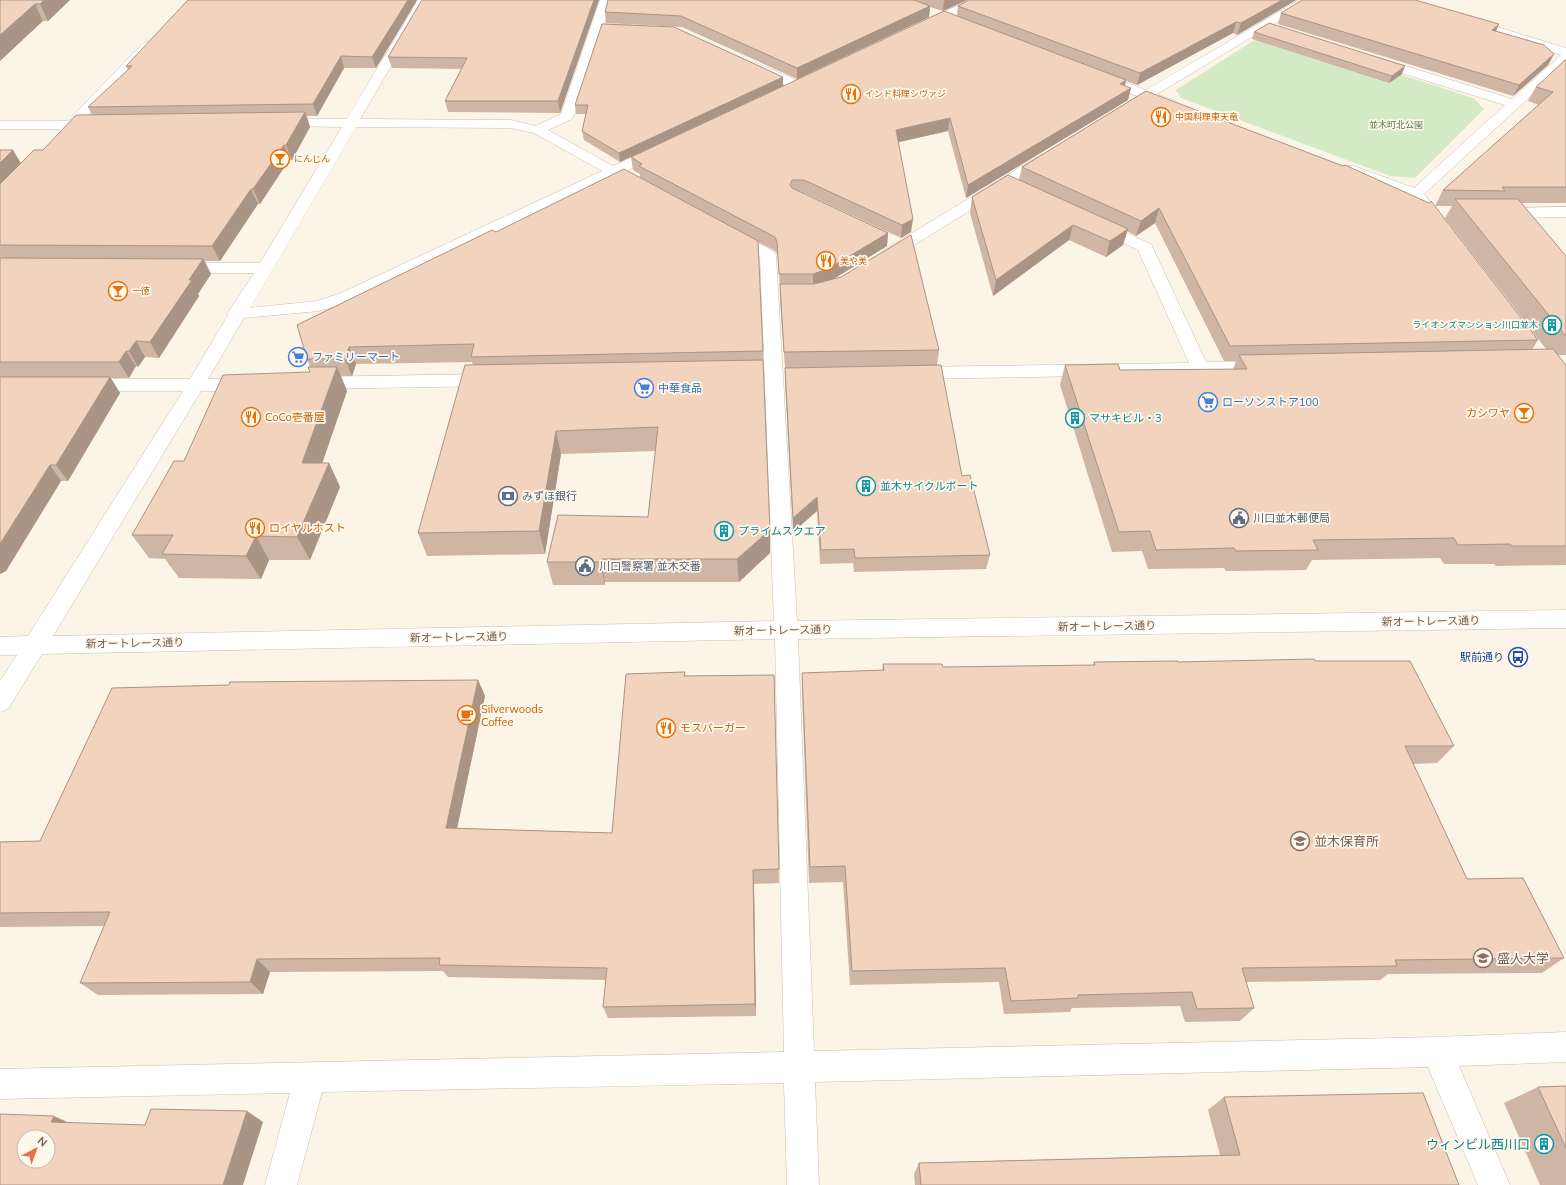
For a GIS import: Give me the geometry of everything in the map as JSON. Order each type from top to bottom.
[{"type":"street","points":[[0,702],[195,386],[236,314],[424,0]]},
{"type":"street","points":[[538,130],[567,116],[606,0]]},
{"type":"street","points":[[908,33],[979,0]]},
{"type":"street","points":[[1126,107],[1307,0]]},
{"type":"street","points":[[928,11],[958,22]]},
{"type":"street","points":[[1455,18],[1566,52]]},
{"type":"street","points":[[1264,25],[1279,30]]},
{"type":"street","points":[[596,28],[640,29]]},
{"type":"street","points":[[55,142],[159,34]]},
{"type":"street","points":[[1362,56],[1514,104]]},
{"type":"street","points":[[1416,194],[1566,57]]},
{"type":"street","points":[[747,63],[796,85]]},
{"type":"street","points":[[1088,72],[1184,108]]},
{"type":"street","points":[[782,92],[810,78]]},
{"type":"street","points":[[264,123],[352,121],[511,124],[538,130],[656,194]]},
{"type":"street","points":[[0,125],[112,125]]},
{"type":"street","points":[[236,314],[306,307],[347,297],[670,145]]},
{"type":"street","points":[[878,261],[902,246],[1012,187],[1059,150]]},
{"type":"street","points":[[1334,164],[1416,194],[1439,213],[1450,238]]},
{"type":"street","points":[[1487,213],[1566,212]]},
{"type":"street","points":[[1082,218],[1145,247],[1200,368]]},
{"type":"street","points":[[719,228],[768,255],[778,294],[775,375],[786,630],[798,1067],[803,1185]]},
{"type":"street","points":[[888,239],[902,246]]},
{"type":"street","points":[[160,268],[264,268]]},
{"type":"street","points":[[893,373],[1279,367]]},
{"type":"street","points":[[298,384],[505,380]]},
{"type":"street","points":[[70,385],[195,386],[266,384]]},
{"type":"street","name":"新オートレース通り","points":[[0,646],[786,630],[1566,619]]},
{"type":"street","points":[[0,1084],[1437,1052],[1566,1047]]},
{"type":"street","points":[[1437,1052],[1494,1185]]},
{"type":"street","points":[[281,1185],[310,1078]]},
{"type":"green space","name":"並木町北公園","points":[[1261,36],[1282,36],[1473,98],[1484,109],[1415,178],[1390,176],[1181,98],[1176,90]]},
{"type":"building","points":[[0,0],[44,0],[40,4],[35,4],[0,35]]},
{"type":"building","points":[[188,0],[408,0],[372,57],[341,56],[313,104],[88,107],[132,66],[126,66]]},
{"type":"building","points":[[422,0],[594,0],[558,101],[445,101],[467,58],[388,57]]},
{"type":"building","points":[[608,0],[914,0],[930,6],[797,68],[681,16],[605,12]]},
{"type":"building","points":[[969,0],[1282,0],[1241,23],[1236,22],[1140,73],[958,6]]},
{"type":"building","points":[[1302,0],[1415,0],[1499,24],[1492,30],[1544,45],[1554,54],[1519,85],[1281,13]]},
{"type":"building","points":[[944,11],[1126,80],[1120,84],[1131,88],[968,185],[950,118],[896,130],[913,219],[902,225],[804,180],[792,180],[790,185],[792,188],[888,233],[828,269],[813,274],[779,274],[777,242],[775,237],[639,166],[642,164],[631,157]]},
{"type":"building","points":[[1269,23],[1405,66],[1392,76],[1254,32]]},
{"type":"building","points":[[602,24],[674,27],[783,77],[619,153],[582,131],[588,105],[575,105]]},
{"type":"building","points":[[1565,60],[1566,187],[1502,187],[1505,191],[1443,190],[1553,92],[1536,87]]},
{"type":"building","points":[[1146,91],[1343,166],[1345,165],[1429,203],[1431,201],[1538,340],[1230,346],[1159,208],[1141,221],[1022,167]]},
{"type":"building","points":[[305,112],[286,145],[284,145],[253,189],[251,189],[212,246],[0,245],[0,184],[34,150],[43,150],[76,115]]},
{"type":"building","points":[[0,150],[13,150],[0,163]]},
{"type":"building","points":[[624,169],[758,241],[763,351],[471,357],[474,344],[349,347],[345,359],[307,359],[297,325],[492,230],[496,232]]},
{"type":"building","points":[[1008,175],[1128,229],[1110,241],[1073,225],[996,280],[972,197]]},
{"type":"building","points":[[1455,199],[1518,199],[1566,256],[1566,335],[1565,335]]},
{"type":"building","points":[[911,235],[939,350],[784,352],[780,284],[814,284],[841,277]]},
{"type":"building","points":[[0,258],[203,259],[189,280],[192,280],[150,342],[136,341],[129,351],[126,351],[119,362],[0,362]]},
{"type":"building","points":[[1553,349],[1566,365],[1566,546],[1512,546],[1510,544],[1458,545],[1454,538],[1313,540],[1318,550],[1236,551],[1234,548],[1156,550],[1150,531],[1119,532],[1065,365],[1118,364],[1120,370],[1247,369],[1239,355]]},
{"type":"building","points":[[763,360],[770,530],[737,559],[601,559],[600,562],[547,562],[558,515],[648,517],[658,427],[556,431],[539,531],[418,533],[465,365]]},
{"type":"building","points":[[941,365],[962,476],[970,475],[990,555],[855,558],[854,549],[821,550],[817,497],[793,518],[785,368]]},
{"type":"building","points":[[308,367],[337,367],[302,463],[329,463],[297,537],[256,536],[246,556],[162,554],[173,535],[132,535],[174,461],[184,461],[223,375],[310,372]]},
{"type":"building","points":[[0,377],[110,377],[56,465],[50,465],[0,544]]},
{"type":"building","points":[[1314,659],[1315,661],[1410,661],[1454,746],[1405,746],[1467,879],[1523,878],[1564,958],[1395,960],[1397,966],[1242,968],[1254,1008],[1197,1009],[1192,992],[1078,995],[1078,998],[1011,1001],[1005,968],[852,971],[845,866],[810,867],[802,673],[884,670],[883,664],[942,664],[943,667],[1095,665],[1094,662]]},
{"type":"building","points":[[685,672],[684,676],[774,675],[779,869],[753,870],[755,1004],[603,1007],[607,968],[439,965],[440,958],[257,959],[250,982],[80,983],[110,912],[0,913],[0,842],[40,841],[112,688],[229,685],[230,682],[478,680],[446,828],[612,833],[626,674]]},
{"type":"building","points":[[1566,1086],[1566,1148],[1538,1087]]},
{"type":"building","points":[[1423,1093],[1459,1185],[921,1185],[919,1163],[1240,1155],[1224,1097]]},
{"type":"building","points":[[151,1109],[247,1111],[223,1185],[0,1185],[0,1114],[54,1116],[51,1122],[145,1125]]},
{"type":"place","name":"インド料理シヴァジ","points":[[851,94]]},
{"type":"place","name":"中国料理東天竜","points":[[1161,117]]},
{"type":"place","name":"にんじん","points":[[280,159]]},
{"type":"place","name":"美や美","points":[[826,261]]},
{"type":"place","name":"一徳","points":[[118,291]]},
{"type":"place","name":"ライオンズマンション川口並木","points":[[1552,325]]},
{"type":"place","name":"ファミリーマート","points":[[298,357]]},
{"type":"place","name":"中華食品","points":[[644,388]]},
{"type":"place","name":"ローソンストア100","points":[[1208,402]]},
{"type":"place","name":"カシワヤ","points":[[1524,413]]},
{"type":"place","name":"CoCo壱番屋","points":[[251,417]]},
{"type":"place","name":"マサキビル・3","points":[[1075,418]]},
{"type":"place","name":"並木サイクルポート","points":[[866,486]]},
{"type":"place","name":"みずほ銀行","points":[[508,496]]},
{"type":"place","name":"川口並木郵便局","points":[[1239,518]]},
{"type":"place","name":"ロイヤルホスト","points":[[255,528]]},
{"type":"place","name":"プライムスクエア","points":[[724,531]]},
{"type":"place","name":"川口警察署 並木交番","points":[[585,566]]},
{"type":"place","name":"駅前通り","points":[[1518,657]]},
{"type":"place","name":"Silverwoods Coffee","points":[[467,715]]},
{"type":"place","name":"モスバーガー","points":[[666,728]]},
{"type":"place","name":"並木保育所","points":[[1300,841]]},
{"type":"place","name":"盛人大学","points":[[1483,958]]},
{"type":"place","name":"ウィンビル西川口","points":[[1544,1144]]}]
